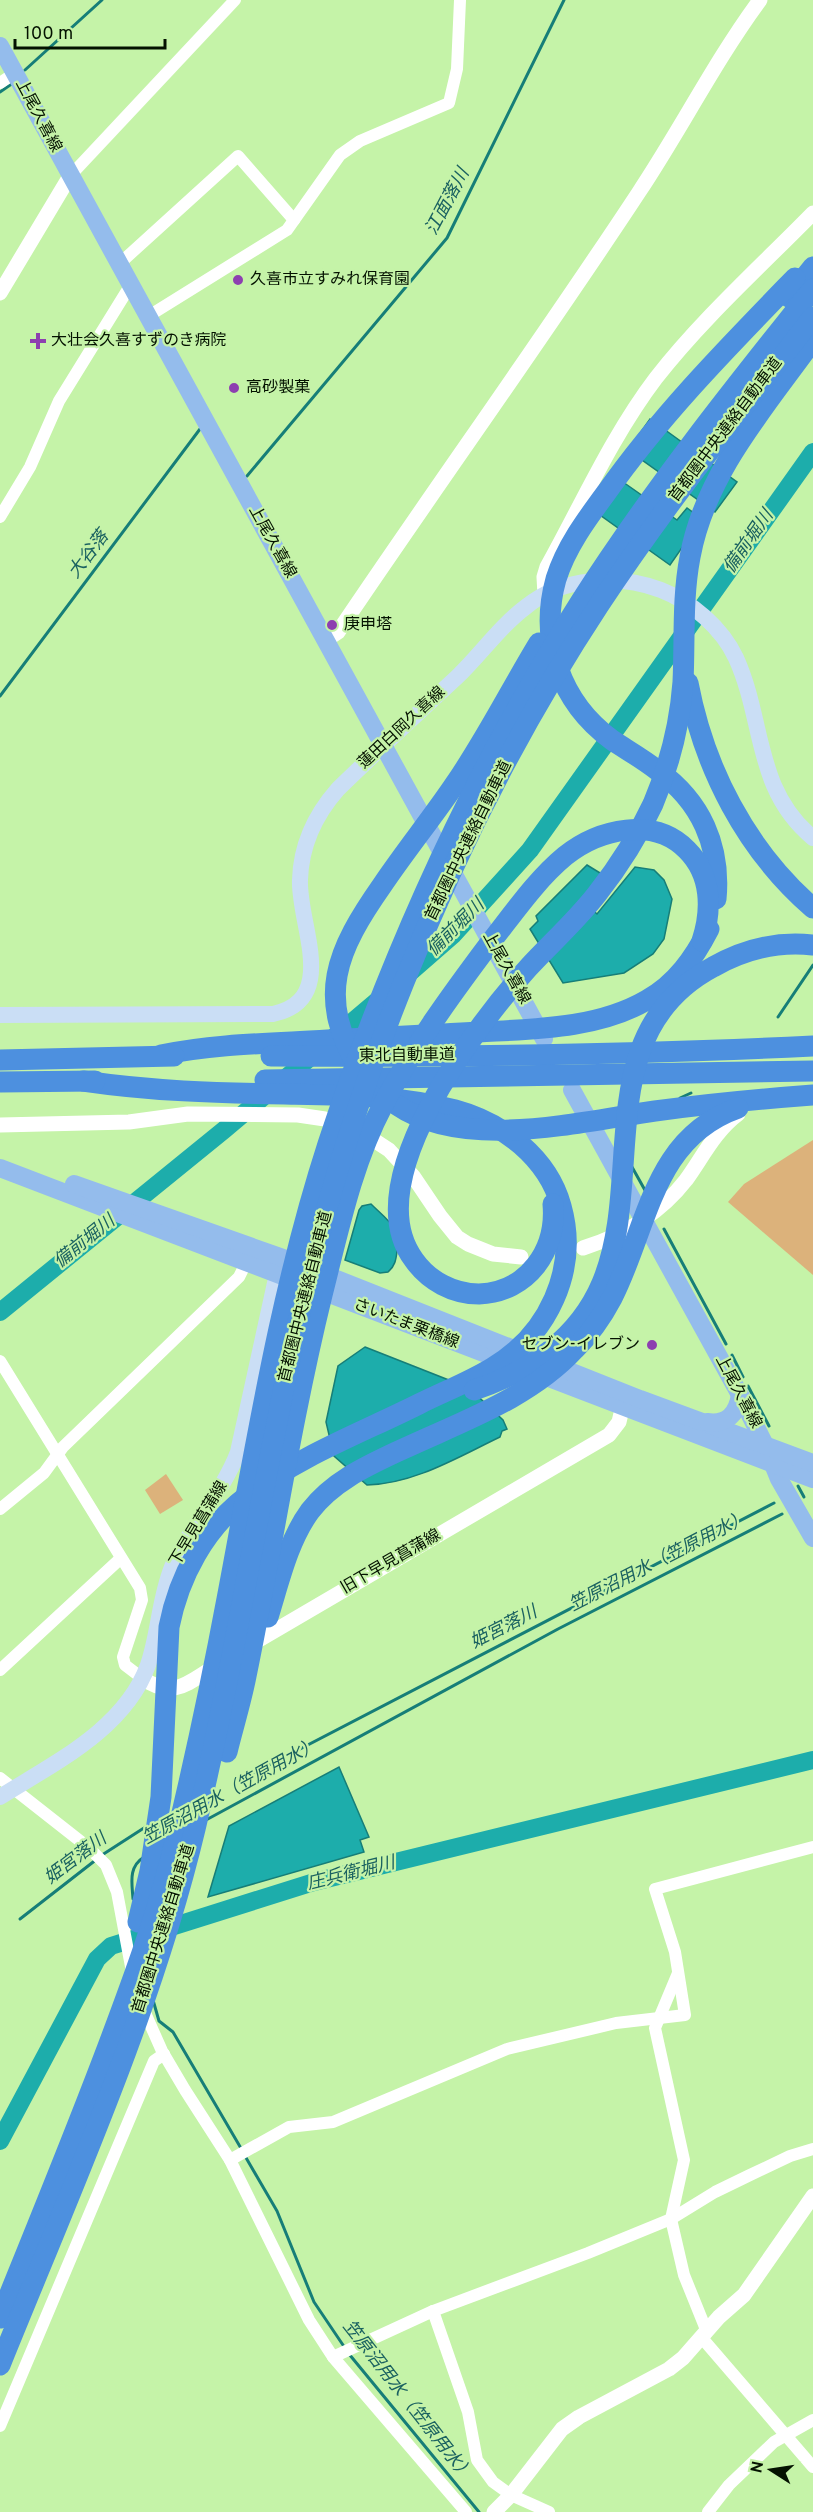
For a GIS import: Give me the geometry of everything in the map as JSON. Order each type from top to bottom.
[{"type":"highway","points":[[0,1060],[161,1055],[192,1049],[258,1049],[395,1036],[515,1030],[580,1023],[625,1010],[656,995],[687,966],[708,931],[716,899],[717,872],[713,844],[706,826],[689,800],[671,780],[611,739],[591,723],[577,707],[564,686],[555,664],[552,642],[552,598],[557,577],[579,530],[649,435],[697,379],[813,259]]},
{"type":"highway","points":[[813,267],[679,439],[589,564],[504,700],[456,784],[405,852],[351,931],[339,963],[334,996],[340,1030],[362,1074],[391,1101],[416,1117],[432,1123],[469,1130],[518,1130],[683,1108],[813,1095]]},
{"type":"highway","name":"首都圏中央連絡自動車道","points":[[0,2318],[82,2116],[128,1993],[175,1843],[210,1683],[265,1393],[284,1306],[327,1148],[386,982],[455,825],[500,739],[576,609],[696,437],[813,289]]},
{"type":"highway","name":"首都圏中央連絡自動車道","points":[[0,2365],[84,2156],[149,1983],[191,1846],[226,1688],[300,1311],[344,1149],[403,984],[473,828],[553,680],[592,616],[711,447],[813,317]]},
{"type":"highway","points":[[539,1164],[552,1197],[552,1231],[539,1263],[517,1283],[498,1291],[476,1294],[447,1288],[434,1280],[413,1259],[405,1245],[400,1228],[398,1197],[408,1157],[430,1109],[474,1037],[528,969],[595,897],[637,835],[653,802],[671,747],[680,703],[686,579],[705,505],[732,454],[813,340]]},
{"type":"highway","points":[[684,655],[693,707],[701,735],[725,795],[771,864],[813,908]]},
{"type":"highway","points":[[84,2156],[103,2130],[129,2069],[185,1909],[246,1679],[296,1410],[315,1325],[346,1204],[381,1108],[414,1050],[496,935],[553,868],[566,856],[592,839],[607,833],[635,829],[661,834],[675,840],[688,851],[705,879],[709,897],[708,916],[702,941]]},
{"type":"highway","points":[[391,1418],[483,1388],[514,1374],[544,1356],[572,1332],[594,1300],[609,1265],[619,1211],[626,1108],[636,1065],[652,1027],[663,1010],[691,981],[724,961],[765,947],[813,945]]},
{"type":"highway","name":"東北自動車道","points":[[258,1049],[371,1057],[728,1050],[813,1046]]},
{"type":"highway","name":"東北自動車道","points":[[0,1082],[83,1081],[216,1086],[346,1079],[813,1071]]},
{"type":"highway","points":[[82,2116],[150,1871],[161,1797],[166,1649],[171,1614],[182,1581],[193,1558],[208,1536],[245,1497],[295,1464],[492,1368],[531,1335],[556,1298],[566,1263],[567,1229],[559,1197],[548,1175],[526,1150],[489,1123],[454,1110],[370,1096],[216,1086]]},
{"type":"highway","points":[[246,1679],[254,1663],[292,1547],[300,1528],[321,1498],[348,1477],[495,1406],[535,1383],[564,1361],[590,1332],[613,1297],[647,1207],[676,1153],[696,1132],[714,1119],[769,1099]]},
{"type":"main road","name":"上尾久喜線","points":[[0,46],[7,78],[70,176],[544,1038]]},
{"type":"main road","name":"蓮田白岡久喜線","points":[[0,1015],[273,1014],[292,1008],[304,996],[312,972],[300,892],[301,866],[306,840],[318,816],[332,796],[462,672],[527,605],[574,584],[602,580],[630,582],[656,588],[680,598],[712,624],[735,657],[748,691],[775,791],[791,816],[813,838]]},
{"type":"main road","name":"上尾久喜線","points":[[572,1090],[740,1395],[770,1455],[779,1479],[813,1538]]},
{"type":"main road","name":"さいたま栗橋線","points":[[0,1156],[105,1201]]},
{"type":"main road","name":"さいたま栗橋線","points":[[0,1168],[150,1217],[702,1422],[813,1479]]},
{"type":"main road","name":"さいたま栗橋線","points":[[150,1217],[247,1261],[283,1266],[371,1311],[623,1405],[770,1455],[813,1463]]},
{"type":"main road","name":"下早見菖蒲線","points":[[4,1788],[100,1731],[121,1709],[142,1678],[150,1653],[160,1604],[172,1567],[185,1542],[230,1472],[238,1452],[283,1266]]},
{"type":"main road","points":[[702,1422],[724,1422],[731,1418],[740,1395]]},
{"type":"street","points":[[0,293],[70,176],[235,0]]},
{"type":"street","points":[[147,317],[286,230],[340,155],[347,150],[360,141],[449,103],[457,69],[460,0]]},
{"type":"street","points":[[326,640],[338,632],[546,331],[641,190],[756,2]]},
{"type":"street","points":[[118,265],[238,156],[294,220]]},
{"type":"street","points":[[545,595],[544,577],[547,567],[612,447],[649,389],[703,323],[813,213]]},
{"type":"street","points":[[0,517],[30,467],[59,401],[130,286]]},
{"type":"street","points":[[583,1248],[623,1233],[644,1221],[685,1180],[716,1137],[737,1115],[771,1102],[813,1100]]},
{"type":"street","points":[[0,1125],[129,1122],[188,1114],[298,1115],[340,1123],[369,1136],[400,1161],[457,1236],[480,1250],[506,1257],[520,1257]]},
{"type":"street","points":[[0,1509],[44,1473],[57,1454],[239,1277],[247,1261]]},
{"type":"street","points":[[0,1361],[140,1588],[142,1596],[123,1653],[123,1662],[142,1678]]},
{"type":"street","name":"旧下早見菖蒲線","points":[[142,1678],[152,1685],[168,1690],[179,1687],[609,1435],[619,1422],[623,1405]]},
{"type":"street","points":[[0,1670],[120,1559]]},
{"type":"street","points":[[4,1788],[89,1848],[106,1865],[117,1892],[134,1983],[140,2001],[164,2054],[230,2160],[309,2320],[333,2357],[466,2512]]},
{"type":"street","points":[[230,2160],[289,2127],[333,2122],[507,2049],[616,2023],[685,2015],[675,1952],[655,1889],[813,1847]]},
{"type":"street","points":[[678,1972],[655,2028],[684,2160],[671,2219],[684,2275],[704,2335],[813,2467]]},
{"type":"street","points":[[0,2426],[154,2061],[164,2054]]},
{"type":"street","points":[[333,2357],[433,2311],[590,2253],[671,2219],[715,2192],[790,2156],[813,2150]]},
{"type":"street","points":[[494,2512],[511,2495],[562,2429],[579,2417],[669,2369],[683,2358],[719,2317],[744,2295],[813,2196]]},
{"type":"street","points":[[433,2311],[468,2412],[477,2460],[493,2482],[511,2495],[549,2512]]},
{"type":"street","points":[[708,2512],[729,2485],[774,2442],[813,2420]]},
{"type":"shaded area","points":[[813,1140],[813,1275],[728,1202],[744,1184]]},
{"type":"shaded area","points":[[166,1474],[183,1500],[160,1514],[145,1490]]},
{"type":"water","points":[[650,419],[737,482],[715,512],[628,450]]},
{"type":"water","points":[[623,482],[677,520],[687,508],[702,519],[670,565],[600,515]]},
{"type":"water","points":[[587,865],[605,876],[584,902],[597,914],[635,867],[654,870],[664,880],[672,899],[664,939],[653,954],[624,973],[563,983],[530,929],[538,921],[536,916]]},
{"type":"water","points":[[371,1204],[392,1224],[397,1236],[396,1260],[388,1272],[380,1273],[345,1260],[359,1210],[362,1206]]},
{"type":"water","points":[[365,1347],[469,1388],[503,1420],[507,1429],[502,1431],[500,1437],[419,1475],[367,1485],[334,1456],[326,1422],[338,1366]]},
{"type":"water","points":[[339,1767],[369,1837],[360,1840],[364,1852],[208,1897],[229,1826]]},
{"type":"waterway","points":[[25,70],[102,0]]},
{"type":"waterway","name":"江面落川","points":[[247,476],[447,238],[564,0]]},
{"type":"waterway","points":[[0,92],[13,83]]},
{"type":"waterway","name":"大谷落","points":[[0,696],[200,429]]},
{"type":"waterway","name":"備前堀川","points":[[406,976],[453,935],[530,850],[813,452]]},
{"type":"waterway","name":"笠原沼用水（笠原用水）","points":[[778,1017],[813,965]]},
{"type":"waterway","name":"備前堀川","points":[[0,1312],[224,1130],[383,996]]},
{"type":"waterway","name":"笠原沼用水（笠原用水）","points":[[680,1098],[691,1093]]},
{"type":"waterway","name":"笠原沼用水（笠原用水）","points":[[632,1167],[646,1192]]},
{"type":"waterway","name":"笠原沼用水（笠原用水）","points":[[664,1229],[726,1344]]},
{"type":"waterway","name":"笠原沼用水（笠原用水）","points":[[732,1355],[743,1377]]},
{"type":"waterway","name":"笠原沼用水（笠原用水）","points":[[748,1386],[769,1426]]},
{"type":"waterway","name":"笠原沼用水（笠原用水）","points":[[798,1486],[804,1497]]},
{"type":"waterway","name":"姫宮落川","points":[[246,1777],[774,1503]]},
{"type":"waterway","name":"笠原沼用水（笠原用水）","points":[[206,1820],[558,1629],[782,1514]]},
{"type":"waterway","name":"庄兵衛堀川","points":[[0,2141],[97,1959],[111,1946],[314,1882],[813,1760]]},
{"type":"waterway","name":"姫宮落川","points":[[102,1855],[147,1826]]},
{"type":"waterway","name":"笠原沼用水（笠原用水）","points":[[133,1899],[133,1870],[144,1857]]},
{"type":"waterway","name":"姫宮落川","points":[[20,1919],[97,1859]]},
{"type":"waterway","name":"笠原沼用水（笠原用水）","points":[[153,2000],[159,2021],[173,2032],[242,2150]]},
{"type":"waterway","name":"笠原沼用水（笠原用水）","points":[[245,2156],[277,2211],[314,2302],[345,2348]]},
{"type":"waterway","name":"笠原沼用水（笠原用水）","points":[[349,2354],[479,2512]]},
{"type":"place","name":"久喜市立すみれ保育園","points":[[238,280]]},
{"type":"place","name":"大壮会久喜すずのき病院","points":[[38,341]]},
{"type":"place","name":"高砂製菓","points":[[234,388]]},
{"type":"place","name":"庚申塔","points":[[332,625]]},
{"type":"place","name":"セブン-イレブン","points":[[652,1345]]}]
